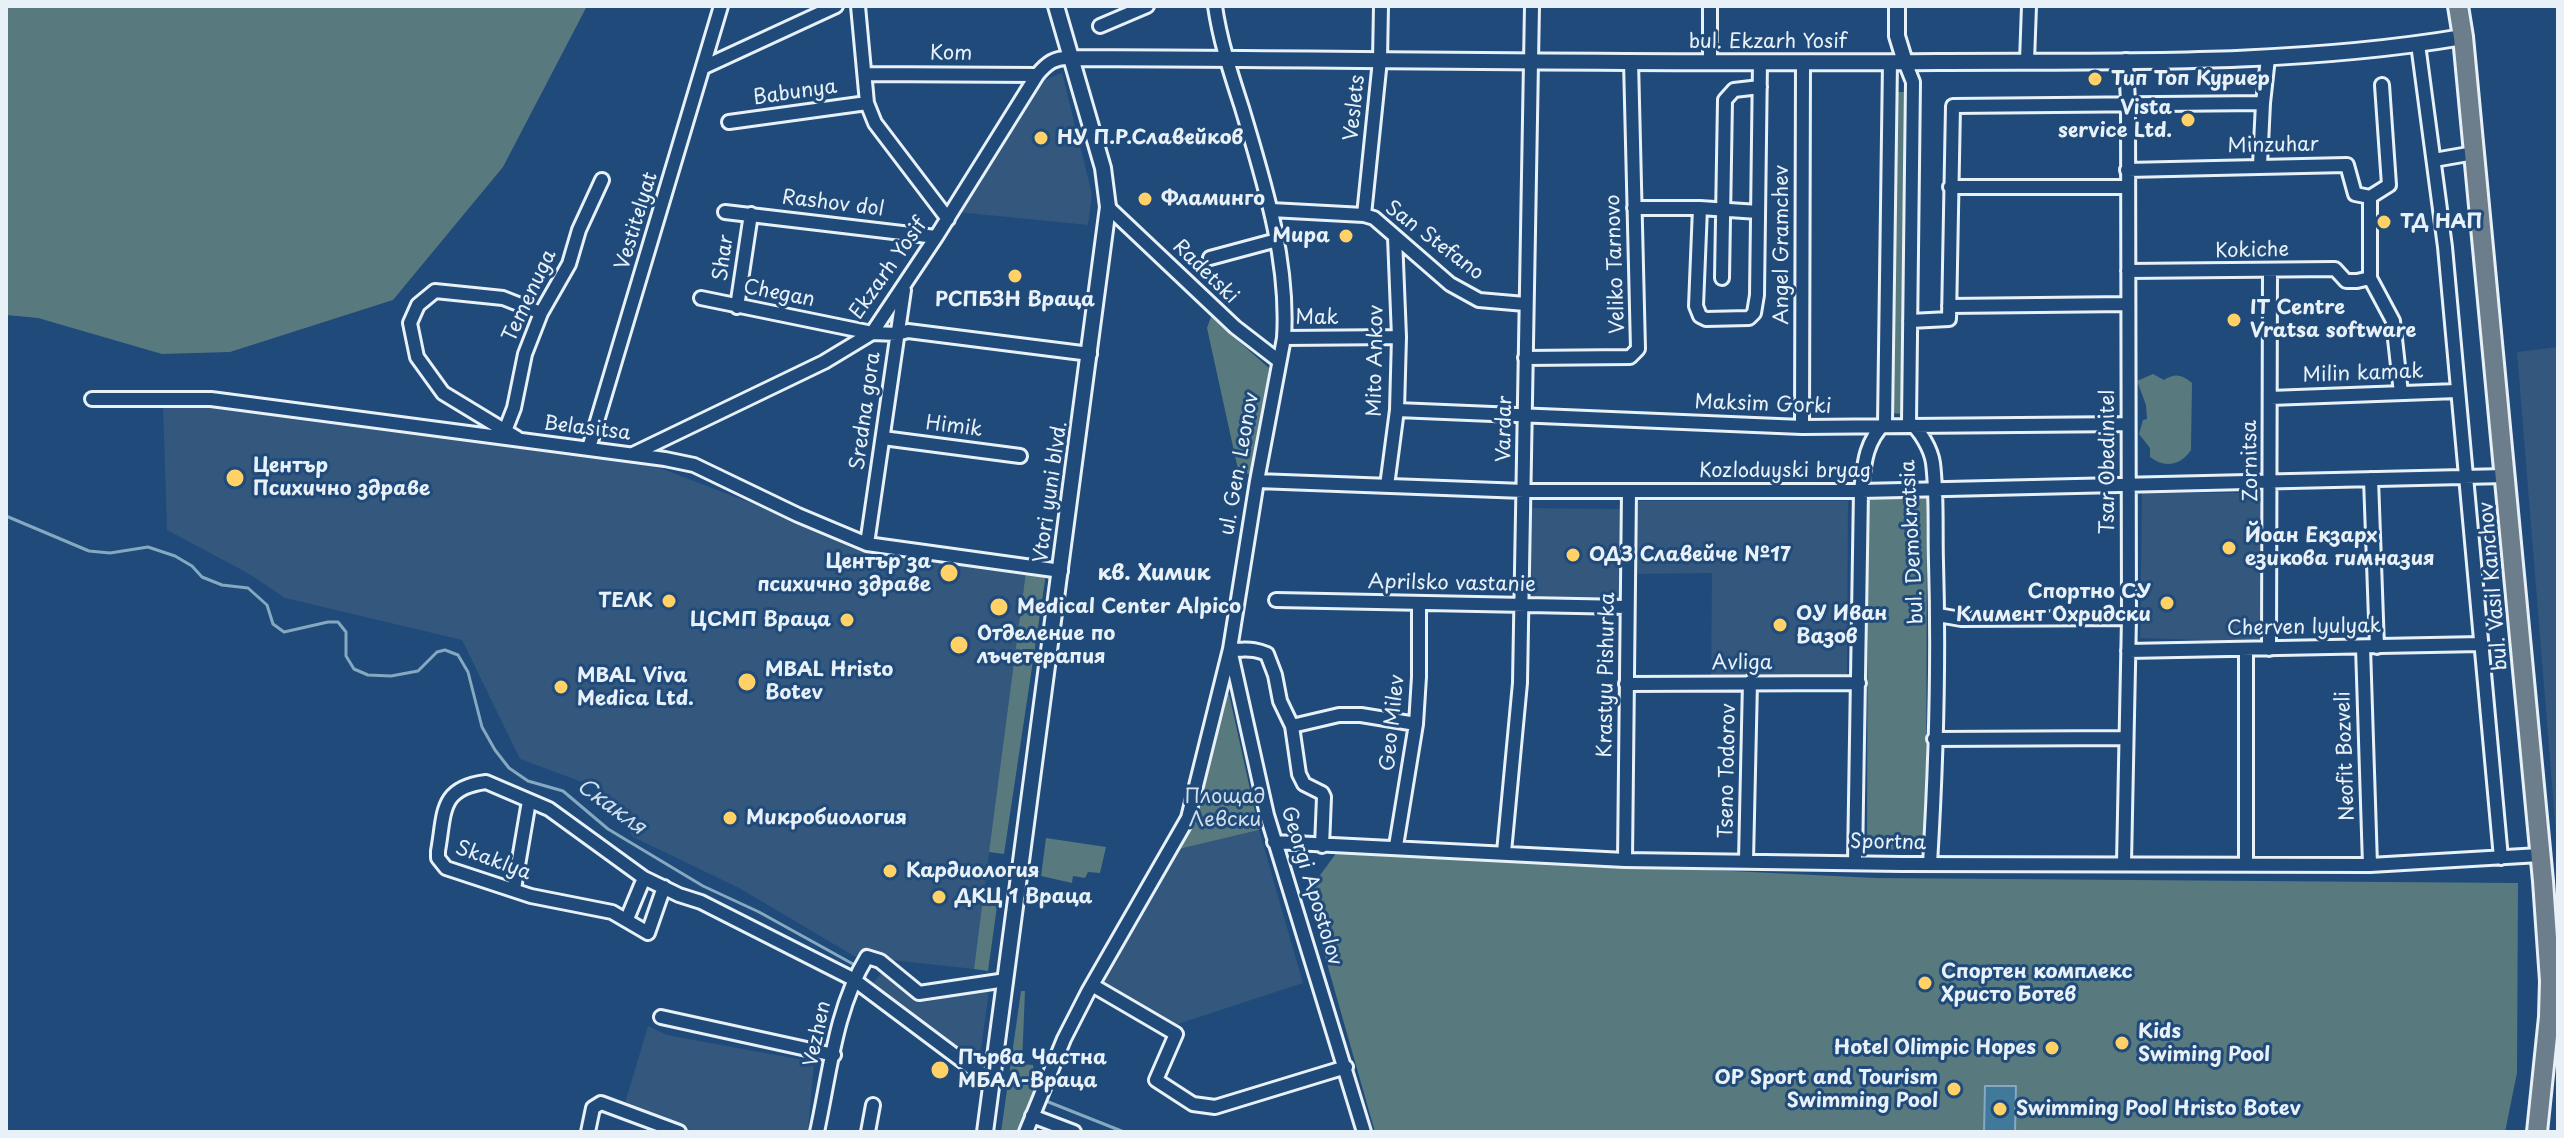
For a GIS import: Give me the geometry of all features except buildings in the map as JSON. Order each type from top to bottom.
[{"type":"main road","name":"bul. Vasil Kanchov","points":[[2466,7],[2463,37],[2506,476],[2550,981],[2546,1063],[2537,1132]]},
{"type":"street","name":"Vestitelyat","points":[[589,448],[721,6]]},
{"type":"street","points":[[704,67],[836,6]]},
{"type":"street","points":[[858,6],[867,103],[875,123],[948,219]]},
{"type":"street","name":"Vtori yuni blvd.","points":[[985,1132],[1108,207],[1103,168],[1056,6]]},
{"type":"street","points":[[1100,26],[1147,6]]},
{"type":"street","name":"ul. Gen. Leonov","points":[[1026,1132],[1064,1039],[1188,818],[1230,649],[1284,338],[1286,315],[1271,210],[1226,59],[1215,6]]},
{"type":"street","name":"Veslets","points":[[1364,215],[1380,60],[1381,6]]},
{"type":"street","name":"Vardar","points":[[1504,852],[1520,683],[1532,6]]},
{"type":"street","points":[[1710,6],[1710,61]]},
{"type":"street","name":"bul. Demokratsia","points":[[1855,863],[1861,491],[1867,449],[1885,423],[1897,6]]},
{"type":"street","points":[[2027,61],[2029,6]]},
{"type":"street","name":"bul. Ekzarh Yosif","points":[[1070,58],[1760,62],[2268,58],[2321,55],[2463,37]]},
{"type":"street","points":[[2418,44],[2445,247],[2501,858]]},
{"type":"street","points":[[1037,75],[1050,62],[1070,58]]},
{"type":"street","points":[[2260,165],[2268,58]]},
{"type":"street","name":"Tsar Obedinitel","points":[[2124,863],[2129,618],[2126,60]]},
{"type":"street","name":"Veliko Tarnovo","points":[[1525,358],[1630,357],[1638,349],[1631,61]]},
{"type":"street","points":[[1700,208],[1696,306],[1700,316],[1706,319],[1749,318],[1754,313],[1757,295],[1760,62]]},
{"type":"street","name":"Angel Gramchev","points":[[1802,427],[1803,62]]},
{"type":"street","name":"bul. Demokratsia","points":[[1897,62],[1913,82],[1909,422],[1916,427],[1931,457],[1934,490],[1938,615],[1930,864]]},
{"type":"street","name":"Kom","points":[[865,74],[1037,75]]},
{"type":"street","name":"Ekzarh Yosif","points":[[630,455],[824,362],[872,333],[948,219],[1037,75]]},
{"type":"street","points":[[2382,85],[2389,185],[2370,197],[2370,278],[2393,321],[2401,393]]},
{"type":"street","points":[[1722,278],[1725,100],[1734,90],[1760,87]]},
{"type":"street","name":"Babunya","points":[[729,122],[867,103]]},
{"type":"street","points":[[1910,321],[1949,319],[1953,106],[2263,103]]},
{"type":"street","points":[[2434,160],[2474,153]]},
{"type":"street","name":"Minzuhar","points":[[2127,170],[2347,165],[2355,194],[2370,197]]},
{"type":"street","name":"Temenuga","points":[[505,431],[514,408],[525,354],[541,313],[569,264],[579,230],[602,180]]},
{"type":"street","points":[[1950,187],[2127,187]]},
{"type":"street","name":"Radetski","points":[[1108,207],[1235,327],[1279,361]]},
{"type":"street","points":[[1634,208],[1725,208],[1758,212]]},
{"type":"street","name":"San Stefano","points":[[1271,210],[1374,218],[1450,284],[1479,300],[1525,304]]},
{"type":"street","name":"Rashov dol","points":[[725,212],[936,237]]},
{"type":"street","name":"Shar","points":[[737,307],[751,214]]},
{"type":"street","name":"Mito Ankov","points":[[1387,486],[1397,410],[1399,337],[1395,237]]},
{"type":"street","points":[[1210,258],[1277,240]]},
{"type":"street","name":"Kokiche","points":[[2128,271],[2335,269],[2346,281],[2370,278]]},
{"type":"street","name":"Zornitsa","points":[[2269,649],[2272,482],[2270,272]]},
{"type":"street","name":"Sredna gora","points":[[867,544],[905,283]]},
{"type":"street","points":[[522,441],[443,393],[417,357],[410,323],[418,305],[435,291],[503,298],[541,313]]},
{"type":"street","name":"Chegan","points":[[701,298],[872,333],[908,331],[1090,354]]},
{"type":"street","points":[[1949,306],[2128,304]]},
{"type":"street","name":"Mak","points":[[1284,338],[1399,337]]},
{"type":"street","name":"Milin kamak","points":[[2270,398],[2457,391]]},
{"type":"street","name":"Belasitsa","points":[[92,399],[211,399],[589,448],[694,465],[867,544],[1061,571]]},
{"type":"street","name":"Maksim Gorki","points":[[1397,410],[1802,427],[2128,424]]},
{"type":"street","name":"Himik","points":[[883,438],[1020,456]]},
{"type":"street","name":"Kozloduyski bryag","points":[[1257,481],[1524,491],[1861,491],[2506,476]]},
{"type":"street","points":[[2371,479],[2377,647]]},
{"type":"street","name":"Krastyu Pishurka","points":[[1625,860],[1629,491]]},
{"type":"street","name":"Aprilsko vastanie","points":[[1276,600],[1627,607]]},
{"type":"street","name":"Geo Milev","points":[[1396,846],[1416,724],[1419,604]]},
{"type":"street","points":[[1938,615],[1961,619],[2129,618]]},
{"type":"street","name":"Cherven lyulyak","points":[[2128,651],[2481,644]]},
{"type":"street","points":[[1230,649],[1253,647],[1267,654],[1280,701],[1292,726],[1299,774],[1304,784],[1324,797],[1322,846]]},
{"type":"street","name":"Neofit Bozveli","points":[[2363,647],[2370,865]]},
{"type":"street","name":"Georgi Apostolov","points":[[1230,649],[1274,842],[1364,1132]]},
{"type":"street","points":[[2246,650],[2246,864]]},
{"type":"street","name":"Tseno Todorov","points":[[1746,860],[1750,682]]},
{"type":"street","name":"Avliga","points":[[1626,684],[1859,683]]},
{"type":"street","points":[[1292,726],[1339,715],[1361,715],[1416,724]]},
{"type":"street","points":[[1934,739],[2126,738]]},
{"type":"street","name":"Skaklya","points":[[664,887],[648,933],[627,919],[596,908],[531,896],[446,868],[438,851],[445,808],[451,795],[475,783],[486,782],[529,801],[573,825],[644,878],[701,902],[853,979],[976,1071],[993,1077]]},
{"type":"street","points":[[514,889],[529,801]]},
{"type":"street","name":"Sportna","points":[[1274,842],[1625,860],[1930,864],[2370,865],[2540,855]]},
{"type":"street","points":[[627,919],[644,878]]},
{"type":"street","points":[[853,979],[867,957],[880,961],[919,993],[1006,980]]},
{"type":"street","name":"Vezhen","points":[[817,1132],[843,1006],[853,979]]},
{"type":"street","points":[[1092,985],[1176,1034],[1156,1080],[1193,1104],[1215,1107],[1346,1067]]},
{"type":"street","points":[[661,1017],[834,1055]]},
{"type":"street","points":[[588,1132],[593,1108],[606,1103],[679,1132]]},
{"type":"street","points":[[868,1132],[873,1105]]},
{"type":"street","points":[[1032,1116],[1074,1132]]},
{"type":"shaded area","name":"НУ П.Р.Славейков","points":[[1062,73],[1092,194],[1088,225],[957,212],[1039,82]]},
{"type":"shaded area","points":[[2558,347],[2558,846],[2557,847],[2517,352]]},
{"type":"shaded area","name":"MBAL Hristo Botev","points":[[213,406],[660,468],[863,546],[1026,571],[974,969],[854,956],[739,888],[633,837],[598,788],[520,759],[462,640],[285,598],[251,575],[167,530],[163,407]]},
{"type":"shaded area","points":[[2142,493],[2260,493],[2264,642],[2140,638]]},
{"type":"shaded area","name":"ОУ Иван Вазов","points":[[1638,501],[1848,501],[1847,677],[1711,677],[1712,573],[1632,574]]},
{"type":"shaded area","name":"ОДЗ Славейче №17","points":[[1527,508],[1620,509],[1619,602],[1526,601]]},
{"type":"shaded area","points":[[1259,830],[1303,983],[1175,1025],[1102,984],[1179,849]]},
{"type":"shaded area","points":[[881,973],[910,997],[925,1002],[975,989],[989,991],[979,1064],[957,1053],[872,985]]},
{"type":"shaded area","points":[[648,1026],[667,1035],[814,1062],[808,1132],[695,1132],[625,1103]]},
{"type":"shaded area","name":"Swimming Pool Hristo Botev","points":[[1985,1086],[2016,1086],[2015,1132],[1984,1132]]},
{"type":"green space","points":[[6,6],[587,6],[503,167],[393,300],[230,352],[162,354],[38,318],[6,315]]},
{"type":"green space","points":[[1895,92],[1908,92],[1903,414],[1890,413]]},
{"type":"green space","points":[[1211,317],[1269,368],[1253,474],[1239,474],[1207,328]]},
{"type":"green space","points":[[2153,374],[2164,380],[2181,376],[2192,383],[2191,450],[2172,464],[2150,457],[2150,448],[2139,434],[2143,420],[2147,419],[2146,405],[2137,381]]},
{"type":"green space","points":[[1868,497],[1927,498],[1926,850],[1867,849]]},
{"type":"green space","points":[[1026,571],[1046,574],[1004,854],[989,852]]},
{"type":"green space","name":"Площад Левски","points":[[1222,694],[1229,694],[1259,830],[1179,849],[1194,822]]},
{"type":"green space","points":[[1046,838],[1106,847],[1100,873],[1088,872],[1085,878],[1073,876],[1072,883],[1041,876]]},
{"type":"green space","name":"Спортен комплекс Христо Ботев","points":[[1337,852],[1876,878],[2518,883],[2517,1073],[2505,1132],[1375,1132],[1307,893]]},
{"type":"green space","points":[[984,890],[999,892],[988,971],[974,969]]},
{"type":"green space","points":[[1021,991],[1025,991],[1022,1064],[1033,1065],[1038,1094],[1022,1132],[1001,1132]]},
{"type":"waterway","name":"Скакля","points":[[6,516],[89,551],[110,553],[148,547],[175,556],[192,566],[202,577],[222,585],[248,588],[267,605],[273,624],[284,632],[338,622],[346,632],[346,656],[354,669],[368,675],[391,676],[418,671],[437,652],[445,650],[458,655],[468,672],[482,727],[509,768],[528,781],[563,791],[608,829],[703,886],[759,912],[853,964]]},
{"type":"waterway","name":"Скакля","points":[[1046,1101],[1124,1132]]},
{"type":"place","name":"Тип Топ Куриер","points":[[2095,79]]},
{"type":"place","name":"Vista service Ltd.","points":[[2188,120]]},
{"type":"place","name":"НУ П.Р.Славейков","points":[[1041,138]]},
{"type":"place","name":"Фламинго","points":[[1145,199]]},
{"type":"place","name":"ТД НАП","points":[[2384,222]]},
{"type":"place","name":"Мира","points":[[1346,236]]},
{"type":"place","name":"РСПБЗН Враца","points":[[1015,276]]},
{"type":"place","name":"IT Centre Vratsa software","points":[[2234,320]]},
{"type":"place","name":"Център Психично здраве","points":[[235,478]]},
{"type":"place","name":"Йоан Екзарх езикова гимназия","points":[[2229,548]]},
{"type":"place","name":"ОДЗ Славейче №17","points":[[1573,555]]},
{"type":"place","name":"Център за психично здраве","points":[[949,573]]},
{"type":"place","name":"ТЕЛК","points":[[669,601]]},
{"type":"place","name":"Спортно СУ Климент Охридски","points":[[2167,603]]},
{"type":"place","name":"Medical Center Alpico","points":[[999,607]]},
{"type":"place","name":"ЦСМП Враца","points":[[847,620]]},
{"type":"place","name":"ОУ Иван Вазов","points":[[1780,625]]},
{"type":"place","name":"Отделение по лъчетерапия","points":[[959,645]]},
{"type":"place","name":"MBAL Hristo Botev","points":[[747,682]]},
{"type":"place","name":"MBAL Viva Medica Ltd.","points":[[561,687]]},
{"type":"place","name":"Микробиология","points":[[730,818]]},
{"type":"place","name":"Кардиология","points":[[890,871]]},
{"type":"place","name":"ДКЦ 1 Враца","points":[[939,897]]},
{"type":"place","name":"Спортен комплекс Христо Ботев","points":[[1925,983]]},
{"type":"place","name":"Kids Swiming Pool","points":[[2122,1043]]},
{"type":"place","name":"Hotel Olimpic Hopes","points":[[2052,1048]]},
{"type":"place","name":"Първа Частна МБАЛ-Враца","points":[[940,1070]]},
{"type":"place","name":"OP Sport and Tourism Swimming Pool","points":[[1954,1089]]},
{"type":"place","name":"Swimming Pool Hristo Botev","points":[[2000,1109]]},
{"type":"district","name":"кв. Химик","points":[[1154,574]]}]
